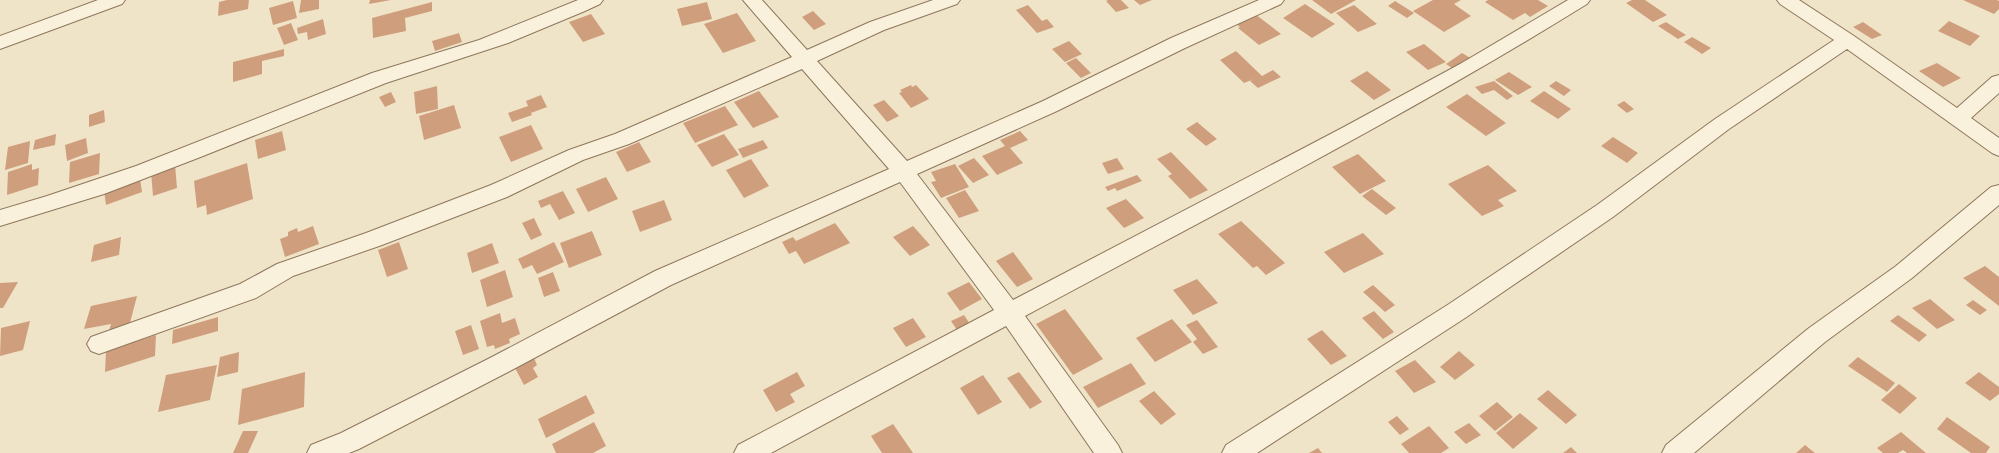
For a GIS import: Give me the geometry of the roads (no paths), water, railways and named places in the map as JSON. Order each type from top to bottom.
[{"type":"street","points":[[0,42],[116,0]]},
{"type":"street","points":[[0,218],[88,190],[147,169],[381,78],[472,49],[552,19],[594,0]]},
{"type":"street","points":[[752,0],[904,172],[1010,312],[1109,453]]},
{"type":"street","points":[[99,344],[248,291],[285,270],[374,239],[499,191],[576,155],[622,139],[878,26],[951,0]]},
{"type":"street","points":[[320,453],[350,441],[485,372],[662,278],[1050,106],[1178,43],[1275,0]]},
{"type":"street","points":[[747,453],[1010,312],[1375,120],[1509,45],[1581,0]]},
{"type":"street","points":[[1788,0],[1999,148]]},
{"type":"street","points":[[1235,453],[1470,302],[1605,211],[1722,124],[1847,40]]},
{"type":"street","points":[[1958,118],[1999,82]]},
{"type":"street","points":[[1675,453],[1817,335],[1904,272],[1999,193]]}]
